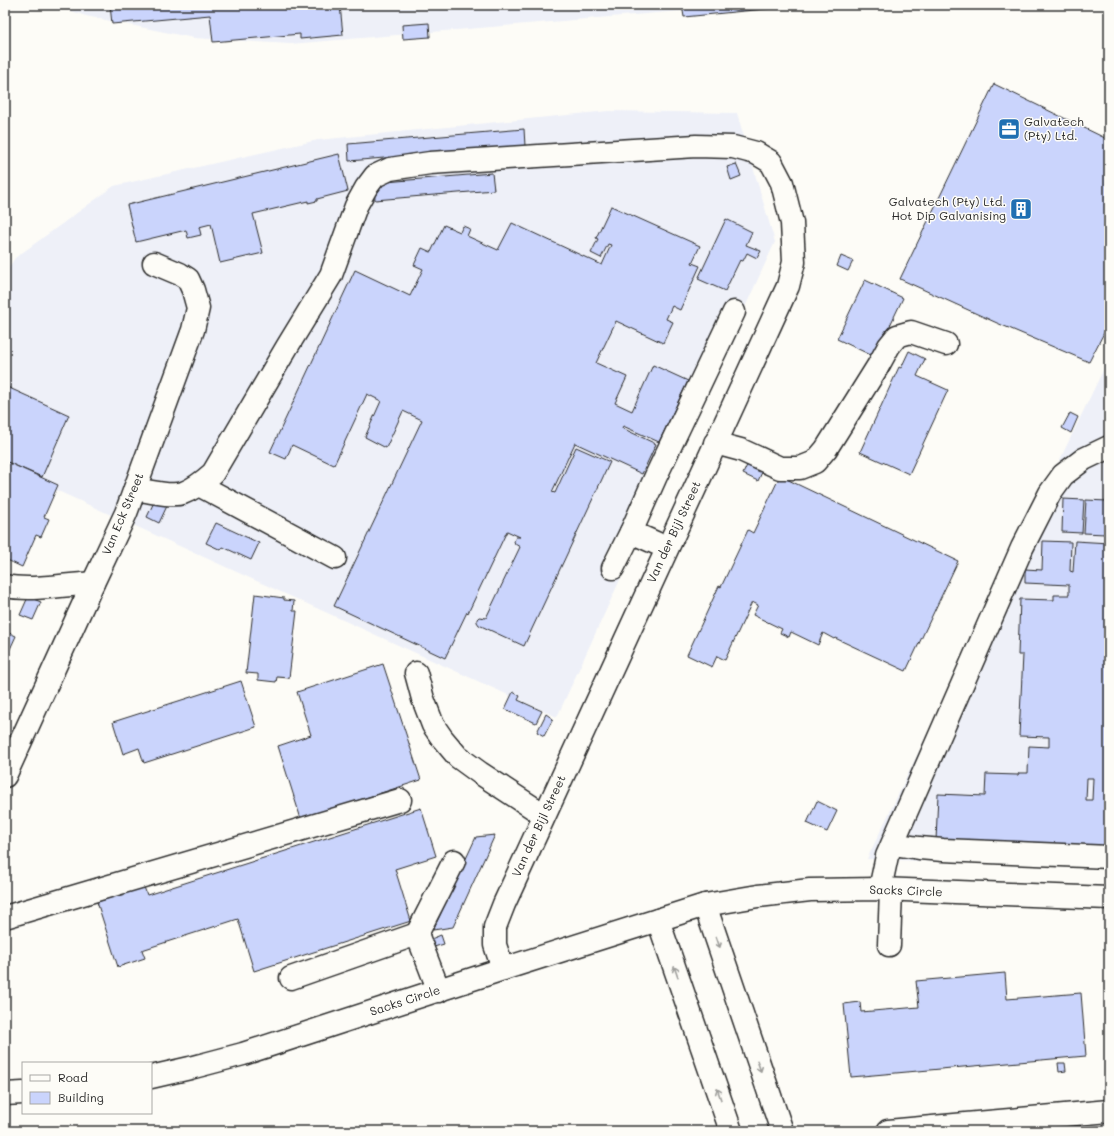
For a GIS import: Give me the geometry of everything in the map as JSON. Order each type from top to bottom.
[{"type":"street","name":"Van der Bijl Street","points":[[135,489],[170,494],[183,493],[199,485],[213,473],[331,275],[356,206],[375,176],[390,169],[430,163],[696,146],[733,148],[756,153],[771,162],[782,183],[792,223],[794,262],[788,286],[504,904],[495,927],[495,945],[503,969]]},
{"type":"street","name":"Van Eck Street","points":[[5,776],[126,513],[194,330],[198,308],[194,290],[188,279],[154,263]]},
{"type":"street","points":[[614,568],[734,312]]},
{"type":"street","points":[[716,443],[741,450],[780,468],[800,468],[815,462],[826,448],[878,366],[888,346],[897,336],[911,332],[946,344]]},
{"type":"street","points":[[889,945],[885,890],[887,856],[1022,548],[1050,493],[1063,475],[1084,459],[1109,447]]},
{"type":"street","points":[[199,485],[336,558]]},
{"type":"street","points":[[631,532],[667,548]]},
{"type":"street","points":[[5,586],[11,588],[36,588],[93,584]]},
{"type":"street","points":[[416,673],[423,699],[433,725],[458,756],[480,773],[544,815]]},
{"type":"street","points":[[5,917],[400,800]]},
{"type":"street","points":[[893,844],[943,850],[1109,857]]},
{"type":"street","points":[[291,978],[417,934],[454,862]]},
{"type":"street","name":"Sacks Circle","points":[[152,1077],[243,1054],[658,920],[705,906],[758,896],[810,890],[885,890],[1109,898]]},
{"type":"street","points":[[705,906],[782,1131]]},
{"type":"street","points":[[658,920],[732,1131]]},
{"type":"street","points":[[417,934],[440,990]]},
{"type":"street","points":[[5,1094],[22,1093]]},
{"type":"street","points":[[888,1131],[1109,1111]]},
{"type":"shaded area","points":[[54,5],[752,5],[290,44],[194,38],[86,16]]},
{"type":"shaded area","points":[[608,111],[737,113],[775,242],[557,717],[5,467],[5,273],[15,258],[114,186],[318,140]]},
{"type":"shaded area","points":[[1109,358],[1109,868],[867,859]]},
{"type":"building","points":[[110,5],[340,5],[343,35],[300,39],[300,34],[213,42],[210,15],[112,24]]},
{"type":"building","points":[[682,5],[805,5],[684,17]]},
{"type":"building","points":[[429,23],[430,37],[403,39],[402,25]]},
{"type":"building","name":"Galvatech (Pty) Ltd. Hot Dip Galvanising","points":[[994,84],[1109,140],[1109,323],[1089,362],[997,323],[900,279]]},
{"type":"building","points":[[524,129],[525,146],[349,161],[348,144]]},
{"type":"building","points":[[339,154],[348,191],[317,199],[317,201],[308,203],[308,201],[253,214],[263,253],[220,263],[211,224],[199,227],[201,235],[188,238],[186,230],[136,242],[127,205]]},
{"type":"building","points":[[736,164],[741,176],[731,180],[727,167]]},
{"type":"building","points":[[492,173],[494,190],[375,200],[374,183]]},
{"type":"building","points":[[611,206],[700,246],[692,263],[700,266],[680,310],[672,306],[666,319],[673,322],[663,343],[616,321],[596,363],[627,377],[615,403],[632,411],[653,365],[688,381],[659,442],[623,426],[622,428],[656,444],[642,474],[575,443],[552,492],[555,493],[576,447],[610,462],[524,646],[479,625],[477,622],[479,617],[486,618],[520,547],[515,544],[514,541],[516,537],[520,537],[507,531],[445,658],[334,606],[422,420],[403,411],[386,448],[365,437],[381,401],[367,394],[334,465],[292,445],[286,459],[270,452],[355,270],[410,296],[423,269],[414,265],[422,248],[431,252],[444,225],[460,232],[463,226],[470,229],[467,236],[498,250],[512,223],[602,265],[611,245],[608,244],[601,258],[591,253],[598,239],[596,238]]},
{"type":"building","points":[[726,219],[752,232],[746,245],[761,251],[757,258],[747,253],[743,261],[740,260],[725,291],[698,279]]},
{"type":"building","points":[[841,256],[853,261],[848,271],[837,266]]},
{"type":"building","points":[[865,280],[903,298],[875,357],[837,339]]},
{"type":"building","points":[[909,351],[925,359],[917,376],[948,390],[909,474],[860,452],[899,367],[901,368]]},
{"type":"building","points":[[5,386],[69,415],[42,477],[5,461]]},
{"type":"building","points":[[1070,413],[1078,417],[1071,433],[1062,428]]},
{"type":"building","points":[[5,461],[58,485],[44,517],[49,519],[41,537],[36,535],[22,567],[5,559]]},
{"type":"building","points":[[748,463],[763,470],[758,481],[743,474]]},
{"type":"building","points":[[780,476],[958,561],[906,671],[823,633],[818,645],[791,632],[789,637],[780,633],[782,629],[753,615],[758,605],[752,602],[725,660],[717,656],[712,667],[687,655],[719,586],[721,587],[748,530],[753,533]]},
{"type":"building","points":[[1063,499],[1084,500],[1082,533],[1062,532]]},
{"type":"building","points":[[155,500],[167,506],[159,523],[147,517]]},
{"type":"building","points":[[1086,500],[1107,501],[1105,534],[1084,533]]},
{"type":"building","points":[[216,523],[259,543],[251,560],[223,547],[221,550],[206,543]]},
{"type":"building","points":[[1043,541],[1071,542],[1070,571],[1073,572],[1075,541],[1109,543],[1109,847],[936,841],[938,794],[985,796],[986,774],[1018,775],[1019,773],[1028,773],[1029,746],[1049,747],[1049,737],[1019,736],[1023,655],[1018,655],[1020,599],[1054,600],[1054,595],[1069,595],[1069,585],[1025,583],[1025,569],[1042,570]],"holes":[[[1087,778],[1093,778],[1092,800],[1086,800]]]},
{"type":"building","points":[[255,594],[294,601],[293,611],[297,611],[289,678],[277,677],[276,682],[258,680],[258,674],[246,673]]},
{"type":"building","points":[[28,597],[41,602],[33,620],[20,615]]},
{"type":"building","points":[[5,631],[16,636],[5,660]]},
{"type":"building","points":[[383,664],[421,780],[301,819],[278,746],[311,735],[297,692]]},
{"type":"building","points":[[241,681],[256,727],[144,763],[139,748],[123,754],[113,722]]},
{"type":"building","points":[[513,692],[520,696],[518,700],[542,711],[536,723],[505,709]]},
{"type":"building","points":[[546,714],[553,719],[544,736],[537,732]]},
{"type":"building","points":[[817,801],[837,811],[827,832],[807,823]]},
{"type":"building","points":[[421,808],[436,856],[395,869],[411,921],[254,971],[238,919],[142,950],[145,958],[118,967],[97,902],[144,887],[147,895]]},
{"type":"building","points":[[495,835],[453,927],[433,930],[476,837]]},
{"type":"building","points":[[441,935],[444,944],[434,947],[431,939]]},
{"type":"building","points":[[1005,973],[1007,999],[1081,993],[1086,1056],[851,1077],[844,1004],[860,1002],[861,1012],[919,1007],[916,981]]},
{"type":"building","points":[[1058,1063],[1065,1063],[1066,1071],[1059,1072]]},
{"type":"place","name":"Galvatech (Pty) Ltd.","points":[[1009,129]]},
{"type":"place","name":"Galvatech (Pty) Ltd. Hot Dip Galvanising","points":[[1021,209]]}]
